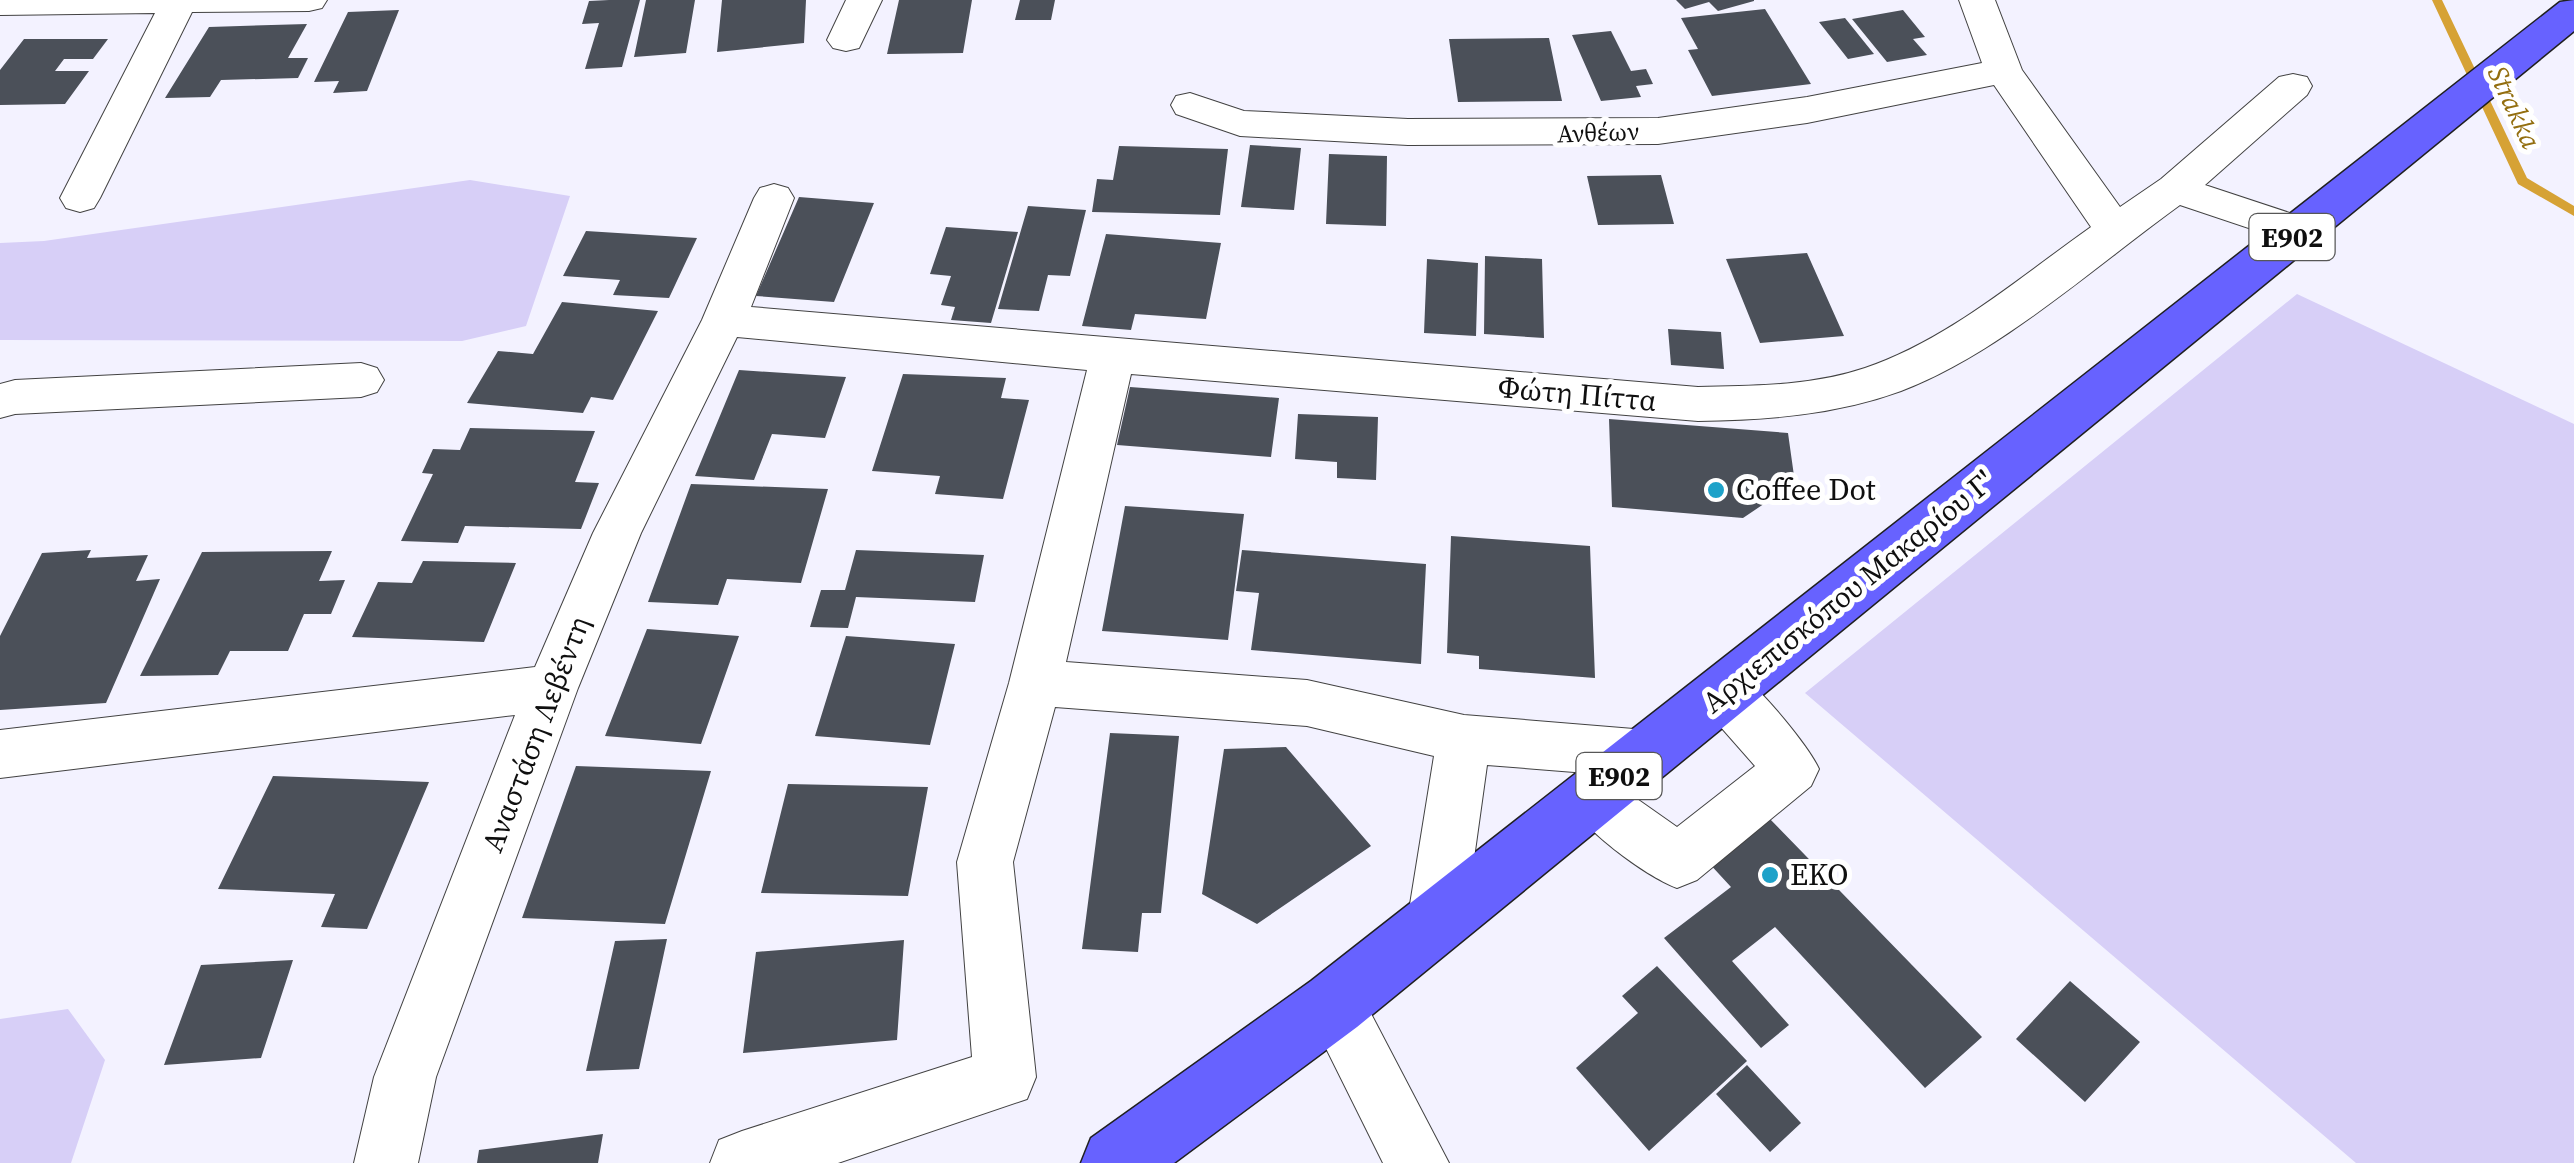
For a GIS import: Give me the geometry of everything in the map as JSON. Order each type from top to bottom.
[{"type":"main road","name":"Αρχιεπισκόπου Μακαρίου Γ'","points":[[1116,1163],[1334,1004],[2466,94],[2562,21]]},
{"type":"street","points":[[0,4],[309,0]]},
{"type":"street","points":[[846,40],[864,0]]},
{"type":"street","points":[[1977,0],[2004,71],[2115,231]]},
{"type":"street","points":[[80,198],[178,4]]},
{"type":"street","name":"Ανθέων","points":[[1190,105],[1240,123],[1408,132],[1658,131],[1770,116],[2004,71]]},
{"type":"street","name":"Φώτη Πίττα","points":[[724,320],[1698,404],[1778,403],[1846,390],[1909,369],[2175,190],[2294,86]]},
{"type":"street","points":[[2175,190],[2299,231]]},
{"type":"street","name":"Αναστάση Λεβέντη","points":[[386,1163],[405,1077],[552,688],[617,533],[724,320],[774,198]]},
{"type":"street","points":[[742,1163],[1005,1077],[985,862],[1035,683],[1113,355]]},
{"type":"street","points":[[0,401],[15,396],[361,380]]},
{"type":"street","points":[[1035,683],[1307,702],[1464,740],[1646,754]]},
{"type":"street","points":[[0,754],[552,688]]},
{"type":"street","points":[[1594,796],[1676,861],[1792,770],[1723,692]]},
{"type":"street","points":[[1436,923],[1464,740]]},
{"type":"street","points":[[1334,1004],[1417,1163]]},
{"type":"shaded area","points":[[470,180],[570,196],[526,326],[462,341],[0,340],[0,243],[44,241]]},
{"type":"shaded area","points":[[2297,294],[2574,424],[2574,1163],[2356,1163],[1805,693]]},
{"type":"shaded area","points":[[68,1009],[105,1060],[71,1163],[0,1163],[0,1019]]},
{"type":"building","points":[[640,0],[622,67],[585,69],[599,23],[582,24],[589,1]]},
{"type":"building","points":[[646,0],[695,0],[686,53],[634,57]]},
{"type":"building","points":[[722,0],[806,0],[804,43],[717,52]]},
{"type":"building","points":[[899,0],[972,0],[963,53],[887,54]]},
{"type":"building","points":[[1020,0],[1055,0],[1051,20],[1015,20]]},
{"type":"building","points":[[1676,0],[1754,1],[1718,11],[1709,2],[1685,9]]},
{"type":"building","points":[[1765,9],[1811,84],[1712,96],[1688,50],[1698,49],[1681,18]]},
{"type":"building","points":[[399,10],[367,91],[333,93],[339,81],[314,82],[348,12]]},
{"type":"building","points":[[1903,10],[1925,37],[1913,39],[1927,55],[1887,62],[1852,19]]},
{"type":"building","points":[[1845,18],[1874,54],[1848,59],[1819,22]]},
{"type":"building","points":[[307,24],[288,58],[308,58],[298,78],[221,80],[210,97],[165,98],[209,27]]},
{"type":"building","points":[[1611,31],[1631,71],[1646,69],[1653,84],[1636,86],[1641,97],[1601,101],[1572,35]]},
{"type":"building","points":[[1549,38],[1562,101],[1458,102],[1449,39]]},
{"type":"building","points":[[24,39],[108,39],[93,59],[64,59],[55,71],[89,71],[65,104],[0,105],[0,70]]},
{"type":"building","points":[[1250,145],[1301,148],[1294,210],[1241,207]]},
{"type":"building","points":[[1119,146],[1228,149],[1220,215],[1092,212],[1097,179],[1113,180]]},
{"type":"building","points":[[1329,154],[1387,156],[1386,226],[1326,224]]},
{"type":"building","points":[[1661,175],[1674,224],[1598,225],[1587,176]]},
{"type":"building","points":[[799,197],[874,203],[834,302],[756,296]]},
{"type":"building","points":[[1028,206],[1086,210],[1070,276],[1048,275],[1039,311],[998,309]]},
{"type":"building","points":[[946,227],[1018,232],[991,323],[951,320],[955,307],[941,305],[951,276],[930,274]]},
{"type":"building","points":[[586,231],[697,238],[669,298],[613,295],[620,280],[563,276]]},
{"type":"building","points":[[1106,234],[1221,243],[1206,319],[1135,314],[1131,330],[1082,326]]},
{"type":"building","points":[[1807,253],[1844,336],[1760,343],[1726,259]]},
{"type":"building","points":[[1485,256],[1542,259],[1544,338],[1484,334]]},
{"type":"building","points":[[1427,259],[1478,263],[1476,336],[1424,333]]},
{"type":"building","points":[[562,302],[658,311],[613,400],[591,397],[583,413],[467,403],[498,351],[533,354]]},
{"type":"building","points":[[1668,329],[1721,332],[1724,369],[1671,365]]},
{"type":"building","points":[[739,370],[846,377],[825,438],[772,434],[754,480],[695,476]]},
{"type":"building","points":[[903,374],[1006,378],[1001,398],[1029,400],[1003,499],[935,494],[940,476],[872,471]]},
{"type":"building","points":[[1130,387],[1279,398],[1271,457],[1117,445]]},
{"type":"building","points":[[1298,414],[1378,417],[1376,480],[1337,478],[1337,462],[1295,459]]},
{"type":"building","points":[[1609,419],[1788,433],[1795,483],[1743,518],[1612,507]]},
{"type":"building","points":[[470,428],[595,431],[575,482],[599,483],[581,529],[465,526],[458,543],[401,541],[433,474],[422,473],[433,449],[460,450]]},
{"type":"building","points":[[691,484],[828,489],[801,583],[727,579],[718,605],[648,602]]},
{"type":"building","points":[[1125,506],[1244,514],[1228,640],[1102,631]]},
{"type":"building","points":[[1451,536],[1590,546],[1595,678],[1479,669],[1479,656],[1447,653]]},
{"type":"building","points":[[91,550],[87,558],[148,555],[136,581],[160,579],[106,703],[0,710],[0,636],[42,553]]},
{"type":"building","points":[[856,550],[984,555],[975,602],[856,597],[848,628],[810,627],[821,590],[845,590]]},
{"type":"building","points":[[1242,550],[1426,564],[1421,664],[1251,650],[1259,593],[1236,591]]},
{"type":"building","points":[[332,551],[319,581],[345,580],[331,614],[304,614],[288,651],[230,651],[218,675],[140,676],[202,552]]},
{"type":"building","points":[[423,561],[516,563],[484,642],[352,637],[378,582],[412,583]]},
{"type":"building","points":[[647,629],[739,636],[701,744],[605,736]]},
{"type":"building","points":[[846,636],[955,644],[930,745],[815,736]]},
{"type":"building","points":[[1110,733],[1179,736],[1161,913],[1142,913],[1138,952],[1082,949]]},
{"type":"building","points":[[1286,747],[1371,846],[1257,924],[1202,894],[1224,749]]},
{"type":"building","points":[[576,766],[711,771],[665,924],[522,918]]},
{"type":"building","points":[[273,776],[429,782],[367,929],[321,927],[335,894],[218,889]]},
{"type":"building","points":[[788,784],[928,787],[908,896],[761,893]]},
{"type":"building","points":[[1767,816],[1982,1037],[1925,1088],[1775,927],[1732,961],[1789,1025],[1761,1048],[1664,938],[1731,887],[1707,861]]},
{"type":"building","points":[[667,939],[639,1069],[586,1071],[615,941]]},
{"type":"building","points":[[904,940],[897,1040],[743,1053],[756,952]]},
{"type":"building","points":[[293,960],[261,1058],[164,1065],[201,965]]},
{"type":"building","points":[[1657,966],[1747,1061],[1649,1151],[1576,1068],[1638,1013],[1622,996]]},
{"type":"building","points":[[2070,981],[2140,1042],[2085,1102],[2016,1039]]},
{"type":"building","points":[[1747,1065],[1801,1123],[1770,1152],[1716,1094]]},
{"type":"building","points":[[603,1134],[598,1163],[477,1163],[479,1150]]},
{"type":"waterway","name":"Strakka","points":[[2437,0],[2522,181],[2574,212]]},
{"type":"place","name":"Coffee Dot","points":[[1716,490]]},
{"type":"place","name":"EKO","points":[[1770,875]]}]
